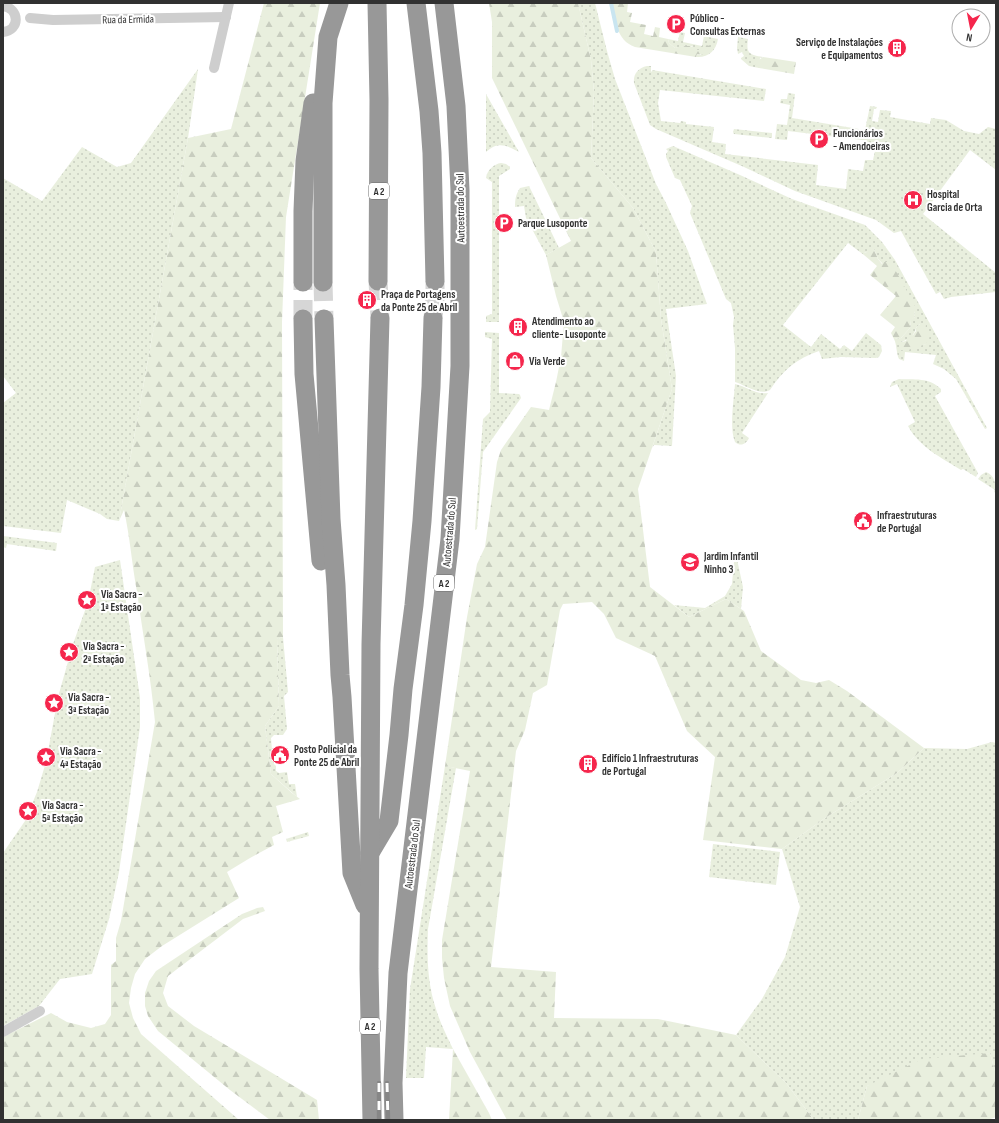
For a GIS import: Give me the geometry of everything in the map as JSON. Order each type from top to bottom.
[{"type":"highway","points":[[303,282],[305,161],[327,3]]},
{"type":"highway","points":[[323,282],[323,103],[328,37],[339,3]]},
{"type":"highway","name":"A 2","points":[[377,3],[379,100],[378,281]]},
{"type":"highway","points":[[416,3],[429,111],[432,153],[435,281]]},
{"type":"highway","name":"Autoestrada do Sul","points":[[394,1120],[393,1083],[398,974],[450,539],[460,366],[460,212],[456,106],[444,3]]},
{"type":"highway","name":"A 2","points":[[372,1120],[369,913],[371,644],[380,318]]},
{"type":"highway","points":[[369,854],[389,821],[403,689],[414,605],[422,521],[434,318]]},
{"type":"highway","points":[[303,319],[304,374],[332,684],[342,696]]},
{"type":"highway","points":[[324,319],[331,519],[352,874],[369,913]]},
{"type":"street","points":[[214,68],[229,3]]},
{"type":"street","name":"Rua da Ermida","points":[[3,6],[30,18],[53,20],[226,17]]},
{"type":"street","points":[[13,11],[16,20],[13,27]]},
{"type":"street","points":[[3,32],[10,30],[30,18]]},
{"type":"street","points":[[3,1032],[40,1011]]},
{"type":"green space","points":[[264,3],[320,3],[286,217],[282,322],[283,637],[277,639],[279,706],[265,726],[271,774],[300,799],[276,806],[283,832],[272,837],[274,845],[227,872],[239,898],[162,946],[145,959],[135,974],[129,1003],[133,1018],[141,1034],[239,1120],[3,1120],[3,1037],[51,1013],[67,1022],[91,1028],[105,1024],[111,1015],[111,965],[116,961],[116,938],[121,921],[155,722],[147,657],[124,510],[119,521],[188,138],[231,129]]},
{"type":"green space","points":[[489,3],[578,3],[591,60],[594,92],[591,158],[633,208],[656,252],[661,319],[672,389],[638,489],[650,587],[689,617],[726,599],[744,611],[761,651],[801,680],[816,683],[829,680],[847,691],[924,748],[897,773],[825,818],[782,849],[703,840],[715,757],[687,731],[655,656],[616,638],[604,614],[592,602],[563,604],[560,610],[547,685],[533,693],[525,730],[516,751],[491,967],[556,972],[554,1018],[658,1019],[736,1035],[786,1083],[814,1120],[507,1120],[470,1052],[450,1006],[444,978],[442,940],[470,771],[445,766],[467,617],[477,564],[485,547],[497,462],[501,450],[531,407],[549,410],[561,357],[564,322],[546,255],[571,241],[492,78],[492,22]]},
{"type":"green space","points":[[578,3],[595,3],[615,79],[656,184],[688,251],[707,304],[666,309],[676,376],[672,446],[654,445],[652,448],[672,389],[661,319],[656,252],[633,208],[591,158],[594,92],[591,60]]},
{"type":"green space","points":[[612,3],[628,3],[627,12],[632,13],[630,22],[646,25],[644,34],[653,36],[655,27],[660,28],[659,37],[668,39],[669,43],[675,48],[688,46],[695,48],[696,50],[703,50],[706,45],[710,46],[710,51],[705,55],[697,54],[696,57],[635,47],[624,40],[620,35]]},
{"type":"green space","points":[[680,32],[685,33],[683,42],[702,46],[704,36],[718,39],[711,53],[696,57],[697,54],[701,55],[704,50],[695,50],[692,46],[675,48],[669,43],[668,39],[678,41]]},
{"type":"green space","points":[[738,37],[748,39],[748,50],[754,55],[763,57],[760,58],[759,68],[749,66],[741,59],[744,56],[742,52],[738,54]]},
{"type":"green space","points":[[763,57],[796,62],[794,74],[759,68],[755,64],[755,61]]},
{"type":"green space","points":[[651,66],[652,72],[652,70],[766,89],[764,101],[660,90],[658,103],[661,121],[680,123],[681,121],[686,122],[686,124],[714,127],[712,142],[726,144],[725,154],[818,165],[816,185],[846,189],[848,169],[863,171],[865,160],[873,160],[875,151],[866,150],[867,141],[788,131],[787,140],[775,139],[777,124],[787,125],[790,105],[780,103],[781,99],[787,99],[788,93],[795,94],[792,118],[865,130],[870,106],[877,107],[874,109],[872,121],[878,122],[880,110],[891,111],[890,117],[930,124],[931,118],[946,120],[964,131],[979,134],[988,127],[996,129],[996,170],[970,150],[923,214],[996,273],[996,292],[944,299],[940,292],[936,294],[901,231],[894,233],[876,220],[795,191],[656,129],[650,125],[634,83],[634,77],[637,72],[641,68]]},
{"type":"green space","points":[[198,69],[188,138],[119,521],[107,519],[100,514],[67,500],[61,533],[3,526],[3,403],[16,393],[3,376],[3,178],[42,201],[82,147],[117,167],[131,163]]},
{"type":"green space","points":[[486,94],[519,152],[506,146],[498,145],[486,152]]},
{"type":"green space","points":[[734,129],[772,133],[772,138],[734,134]]},
{"type":"green space","points":[[673,146],[792,199],[865,225],[882,242],[895,260],[987,428],[985,429],[956,379],[944,369],[933,364],[936,355],[905,352],[904,361],[899,359],[894,339],[901,338],[910,328],[911,319],[915,317],[914,311],[883,264],[878,259],[874,249],[864,253],[864,255],[848,243],[783,325],[811,347],[821,334],[840,349],[844,345],[852,351],[866,333],[881,345],[882,351],[879,357],[841,357],[822,359],[819,351],[797,361],[785,371],[770,390],[766,392],[757,391],[735,382],[734,317],[731,303],[726,299],[690,213],[692,206],[680,180],[675,178],[666,157],[668,151],[666,149]],"holes":[[[920,324],[926,344],[912,347],[901,342],[911,337]]]},
{"type":"green space","points":[[501,163],[506,164],[510,167],[510,169],[499,176],[499,322],[486,322],[486,316],[492,314],[492,182],[486,178],[491,168]]},
{"type":"green space","points":[[529,186],[559,248],[546,255],[526,218],[524,206],[515,207],[516,197],[520,188]]},
{"type":"green space","points":[[869,248],[874,249],[882,264],[890,260],[916,308],[914,311],[915,317],[911,320],[910,328],[901,338],[894,339],[891,333],[895,327],[880,315],[896,296],[870,275],[877,266],[864,255]]},
{"type":"green space","points":[[920,324],[925,324],[930,333],[926,344],[916,349],[912,348],[909,350],[901,350],[901,342],[906,341],[908,336],[913,335],[916,328]]},
{"type":"green space","points":[[485,332],[499,333],[499,393],[519,394],[521,398],[483,452],[477,529],[475,530],[483,419],[490,412],[492,339],[485,337]]},
{"type":"green space","points":[[899,379],[916,379],[926,381],[941,389],[941,392],[935,396],[978,473],[976,477],[963,469],[961,470],[939,456],[918,440],[908,426],[915,422],[897,384],[890,387],[892,382]]},
{"type":"green space","points":[[735,384],[755,392],[768,393],[742,433],[749,438],[741,445],[735,442],[732,429]]},
{"type":"green space","points":[[986,472],[993,478],[996,493],[994,492],[995,490],[978,479]]},
{"type":"green space","points":[[3,536],[57,543],[56,551],[7,544],[6,548],[3,547]]},
{"type":"green space","points":[[735,550],[743,587],[741,609],[726,599],[689,617],[674,605],[705,608],[725,596],[732,584]]},
{"type":"green space","points":[[120,560],[140,698],[140,727],[119,872],[109,919],[92,974],[60,979],[39,1006],[3,1026],[3,853],[25,821],[37,792],[46,762],[58,697],[73,644],[88,602],[95,567]]},
{"type":"green space","points":[[283,637],[288,692],[284,696],[287,729],[283,735],[274,735],[271,738],[272,750],[275,753],[273,756],[276,771],[279,773],[287,772],[289,784],[295,784],[297,797],[271,774],[265,726],[279,706],[277,639]]},
{"type":"green space","points":[[992,742],[996,743],[996,1075],[990,1053],[867,1086],[858,1120],[814,1120],[786,1083],[736,1035],[762,999],[785,957],[800,907],[782,849],[825,818],[897,773],[924,748],[967,749]]},
{"type":"green space","points":[[445,766],[456,768],[428,929],[428,959],[429,979],[433,999],[453,1049],[426,1047],[424,1078],[406,1078],[410,989]]},
{"type":"green space","points":[[308,832],[309,836],[287,842],[286,839]]},
{"type":"green space","points":[[713,844],[780,852],[776,885],[709,877]]},
{"type":"green space","points":[[263,907],[265,911],[243,919],[168,976],[163,993],[168,1006],[194,1026],[317,1100],[319,1120],[270,1120],[230,1090],[158,1031],[148,1016],[145,1006],[145,993],[149,981],[156,971],[242,914]]},
{"type":"green space","points":[[453,1049],[489,1113],[492,1120],[449,1120]]},
{"type":"green space","points":[[990,1053],[996,1075],[996,1117],[988,1120],[858,1120],[867,1086],[922,1059]]},
{"type":"waterway","points":[[611,3],[617,31]]},
{"type":"tunnel","points":[[378,281],[380,318]]},
{"type":"tunnel","points":[[433,318],[435,281]]},
{"type":"tunnel","points":[[303,282],[303,319]]},
{"type":"tunnel","points":[[323,282],[324,319]]},
{"type":"railway","points":[[379,1083],[379,1120]]},
{"type":"railway","points":[[387,1083],[388,1120]]},
{"type":"place","name":"Público - Consultas Externas","points":[[676,24]]},
{"type":"place","name":"Serviço de Instalações e Equipamentos","points":[[897,48]]},
{"type":"place","name":"Funcionários - Amendoeiras","points":[[819,139]]},
{"type":"place","name":"Hospital Garcia de Orta","points":[[913,200]]},
{"type":"place","name":"Parque Lusoponte","points":[[504,223]]},
{"type":"place","name":"Praça de Portagens da Ponte 25 de Abril","points":[[367,300]]},
{"type":"place","name":"Atendimento ao cliente- Lusoponte","points":[[518,327]]},
{"type":"place","name":"Via Verde","points":[[515,361]]},
{"type":"place","name":"Infraestruturas de Portugal","points":[[863,521]]},
{"type":"place","name":"Jardim Infantil Ninho 3","points":[[690,562]]},
{"type":"place","name":"Via Sacra - 1ª Estação","points":[[87,600]]},
{"type":"place","name":"Via Sacra - 2ª Estação","points":[[69,652]]},
{"type":"place","name":"Via Sacra - 3ª Estação","points":[[54,703]]},
{"type":"place","name":"Posto Policial da Ponte 25 de Abril","points":[[280,755]]},
{"type":"place","name":"Via Sacra - 4ª Estação","points":[[46,757]]},
{"type":"place","name":"Edifício 1 Infraestruturas de Portugal","points":[[588,764]]},
{"type":"place","name":"Via Sacra - 5ª Estação","points":[[28,811]]}]
